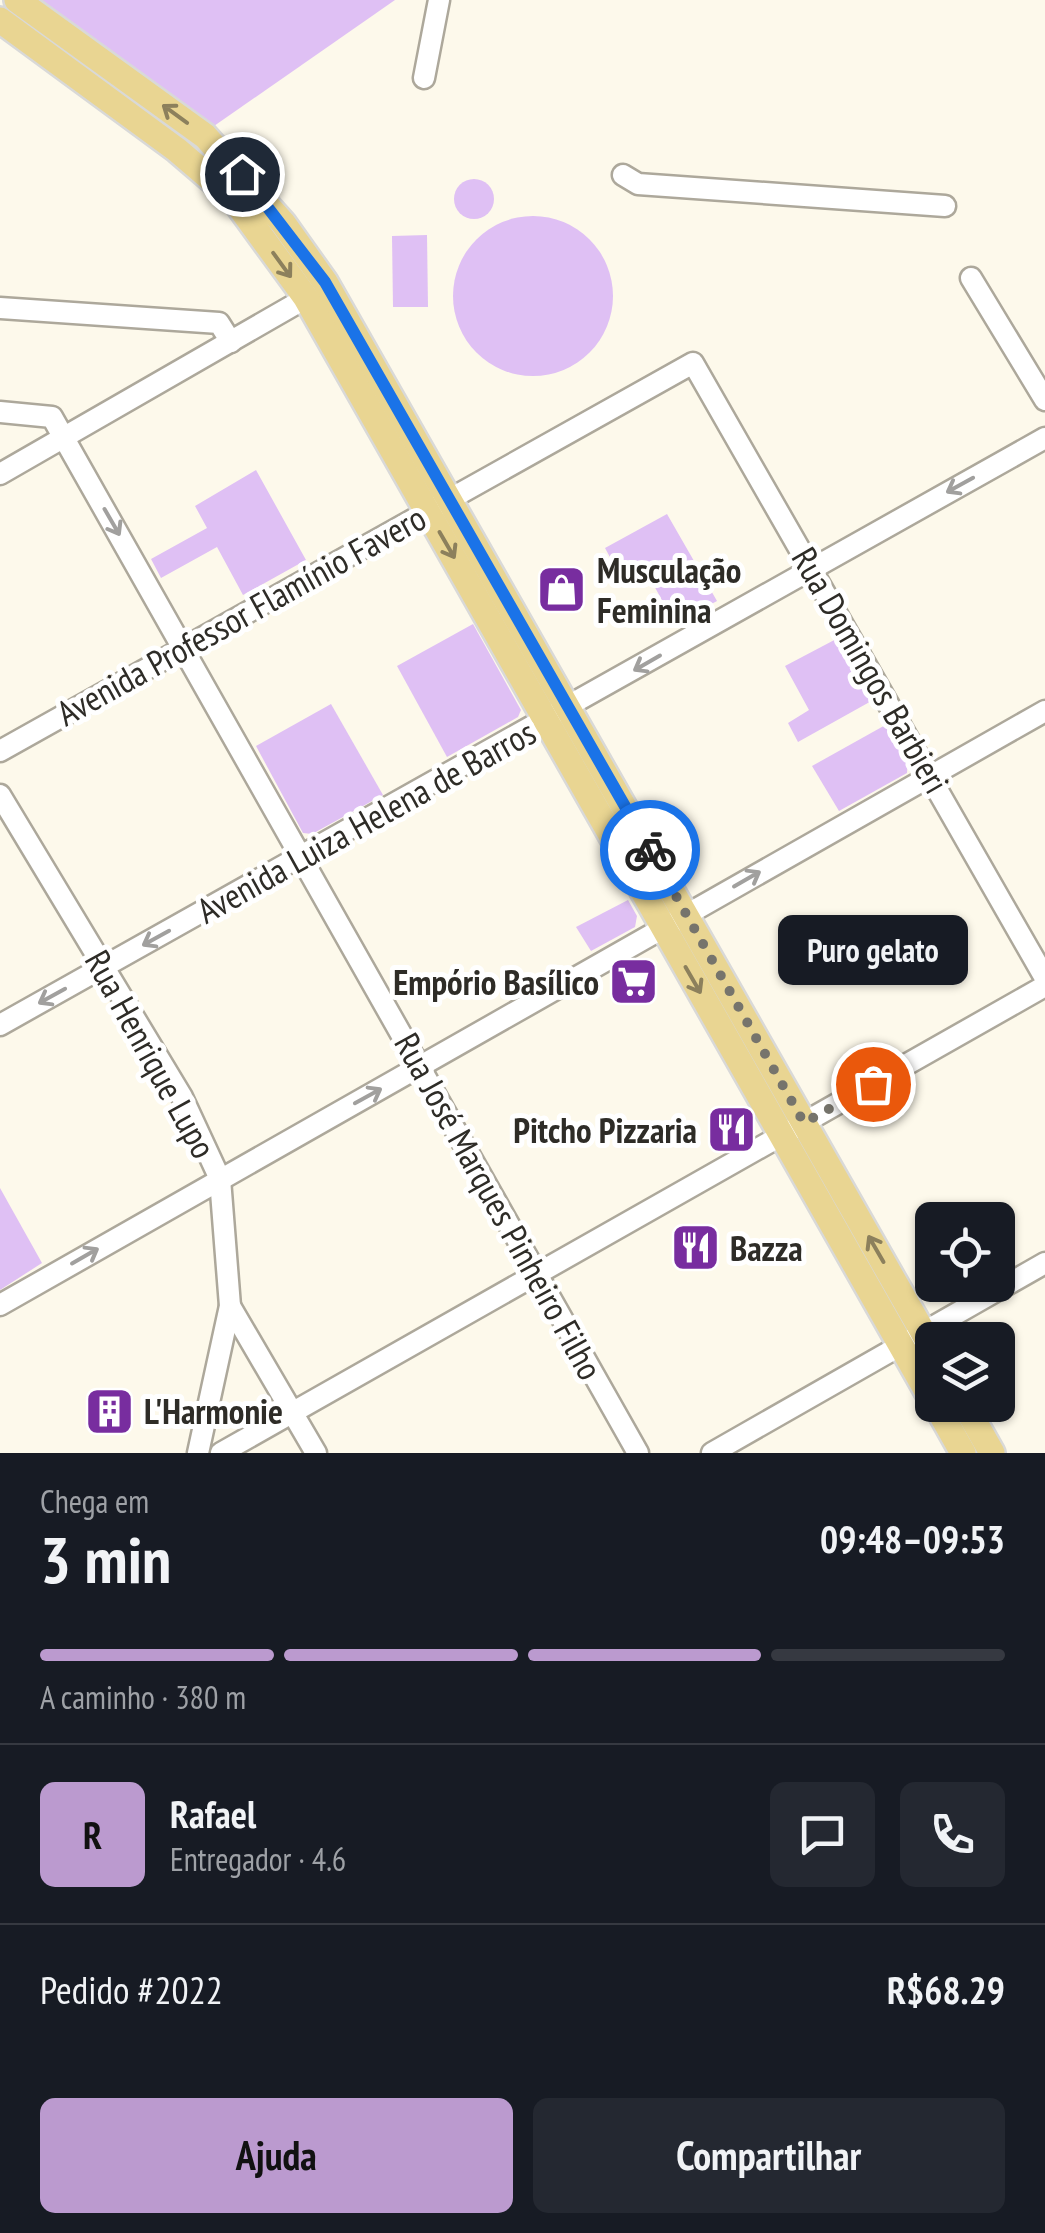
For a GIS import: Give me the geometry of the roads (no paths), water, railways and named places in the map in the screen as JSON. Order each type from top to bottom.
[{"type":"main road","points":[[6,16],[233,198],[306,298],[427,510],[686,914],[793,1130]]},
{"type":"main road","points":[[6,16],[205,136],[242,174],[325,282],[451,498],[663,928],[793,1130],[915,1335]]},
{"type":"main road","points":[[945,1422],[963,1453]]},
{"type":"main road","points":[[974,1422],[992,1453]]},
{"type":"street","points":[[424,78],[439,0]]},
{"type":"street","points":[[623,175],[638,184],[945,206]]},
{"type":"street","points":[[971,278],[1045,400]]},
{"type":"street","points":[[0,474],[306,298]]},
{"type":"street","points":[[0,308],[219,323],[231,342]]},
{"type":"street","name":"Avenida Professor Flamínio Favero","points":[[0,751],[693,363]]},
{"type":"street","name":"Rua Domingos Barbieri","points":[[693,363],[1045,978]]},
{"type":"street","points":[[0,412],[52,417],[63,438]]},
{"type":"street","name":"Rua José Marques Pinheiro Filho","points":[[63,438],[638,1453]]},
{"type":"street","name":"Avenida Luiza Helena de Barros","points":[[0,1025],[1045,438]]},
{"type":"street","points":[[0,1305],[1045,710]]},
{"type":"street","name":"Rua Henrique Lupo","points":[[0,794],[182,1097],[220,1179],[230,1306],[198,1453]]},
{"type":"street","points":[[221,1453],[1045,986]]},
{"type":"street","points":[[953,1322],[1045,1263]]},
{"type":"street","points":[[230,1306],[316,1453]]},
{"type":"street","points":[[712,1453],[915,1346]]},
{"type":"place","name":"Musculação Feminina","points":[[562,590]]},
{"type":"place","name":"Empório Basílico","points":[[634,982]]},
{"type":"place","name":"Puro gelato","points":[[873,1084]]},
{"type":"place","name":"Pitcho Pizzaria","points":[[732,1130]]},
{"type":"place","name":"Bazza","points":[[695,1248]]},
{"type":"place","name":"L'Harmonie","points":[[109,1411]]}]
